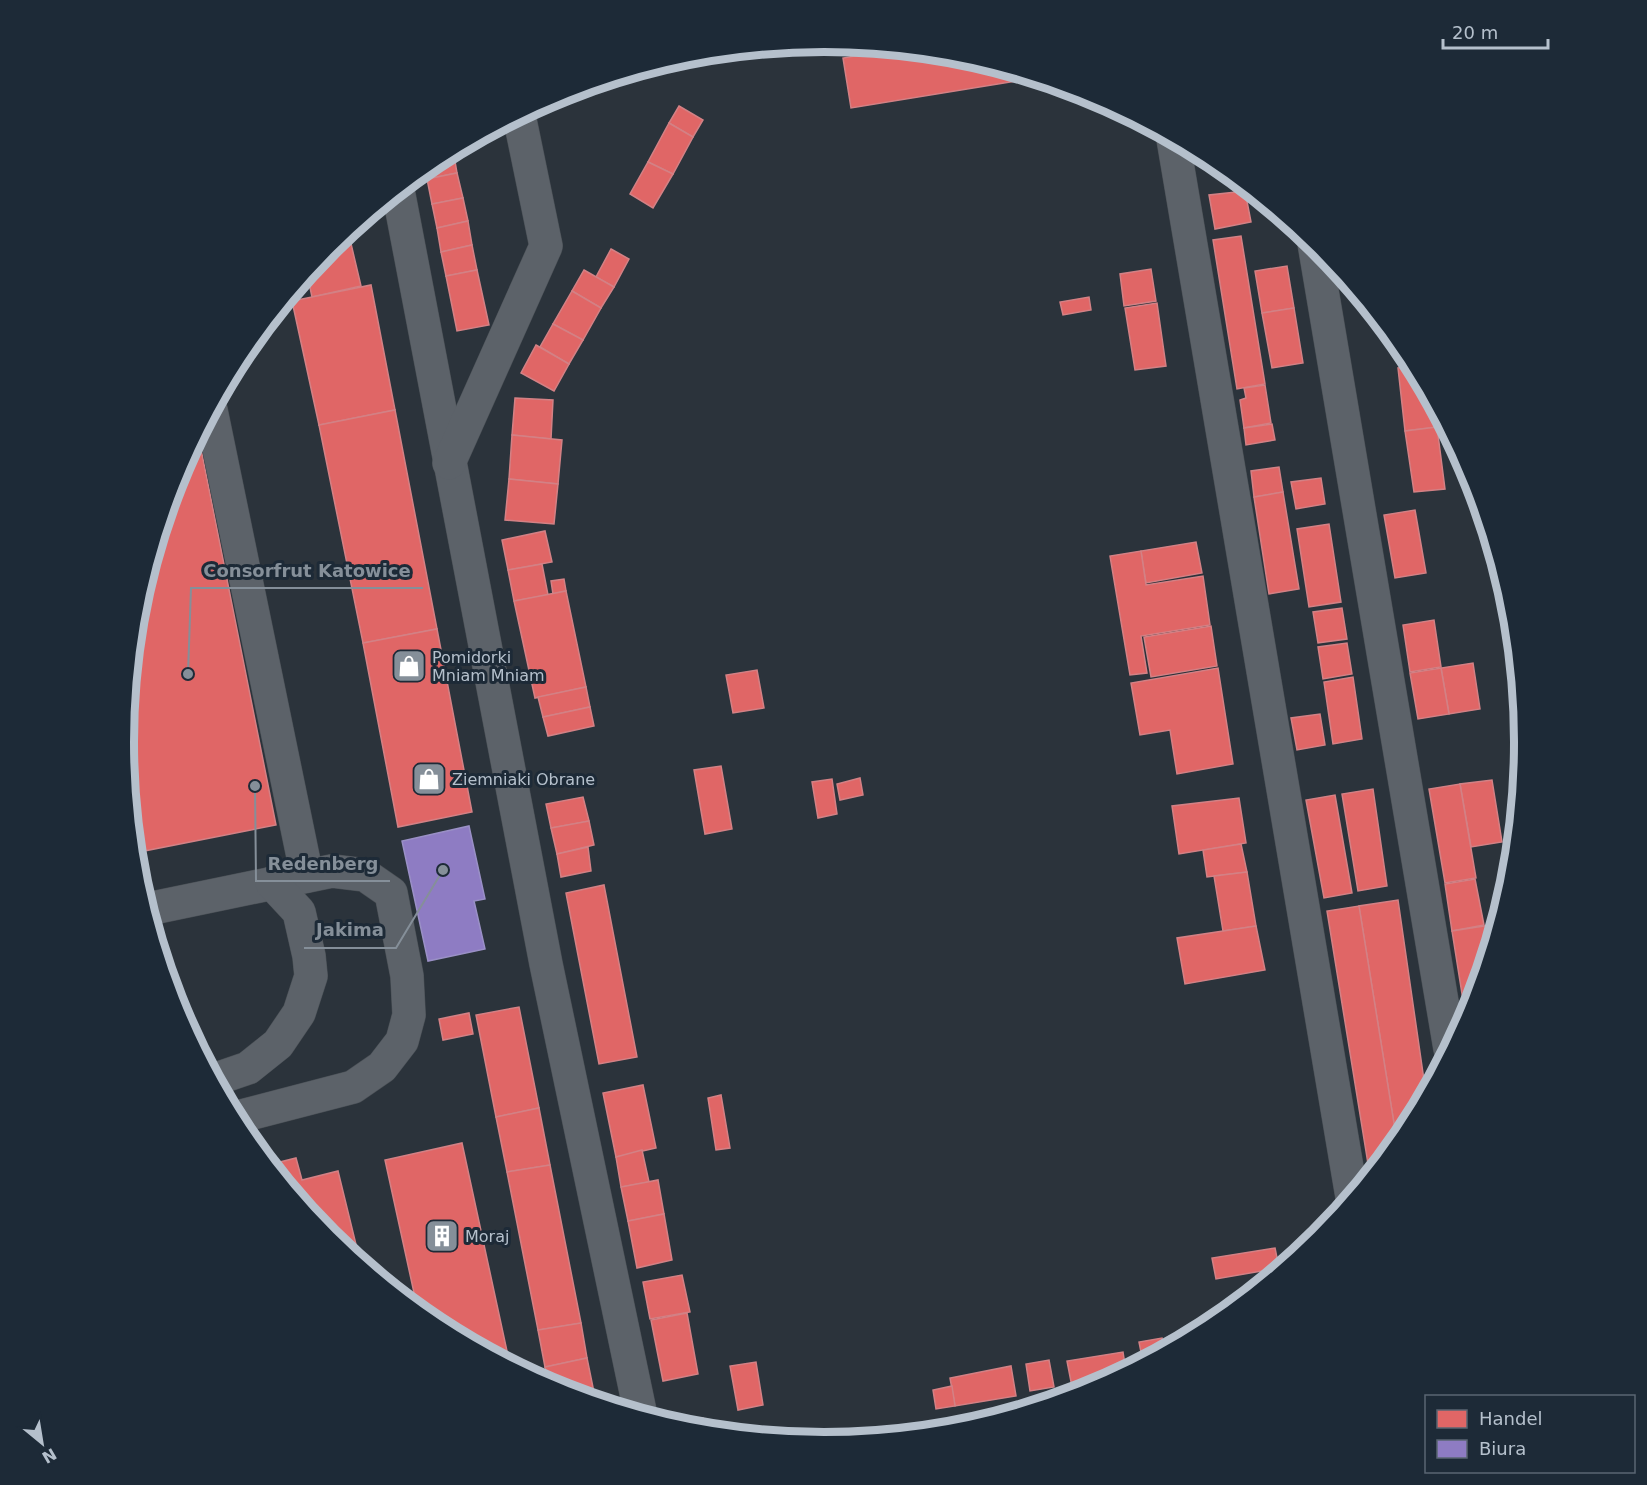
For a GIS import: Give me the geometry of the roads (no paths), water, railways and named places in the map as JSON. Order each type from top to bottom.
[{"type":"lane","points":[[449,463],[546,246],[521,123]]},
{"type":"lane","points":[[1175,149],[1350,1187]]},
{"type":"lane","points":[[399,198],[546,964],[639,1407]]},
{"type":"lane","points":[[1317,262],[1448,1036]]},
{"type":"lane","points":[[213,421],[307,876]]},
{"type":"lane","points":[[154,908],[332,871],[365,875],[391,893],[406,976],[409,1015],[402,1041],[382,1066],[352,1088],[244,1116]]},
{"type":"lane","points":[[221,1077],[248,1068],[278,1044],[299,1013],[311,976],[309,956],[298,912],[272,883]]},
{"type":"place","name":"Pomidorki Mniam Mniam","points":[[409,666]]},
{"type":"place","name":"Consorfrut Katowice","points":[[188,674]]},
{"type":"place","name":"Ziemniaki Obrane","points":[[429,779]]},
{"type":"place","name":"Redenberg","points":[[255,786]]},
{"type":"place","name":"Jakima","points":[[443,870]]},
{"type":"place","name":"Moraj","points":[[442,1236]]}]
